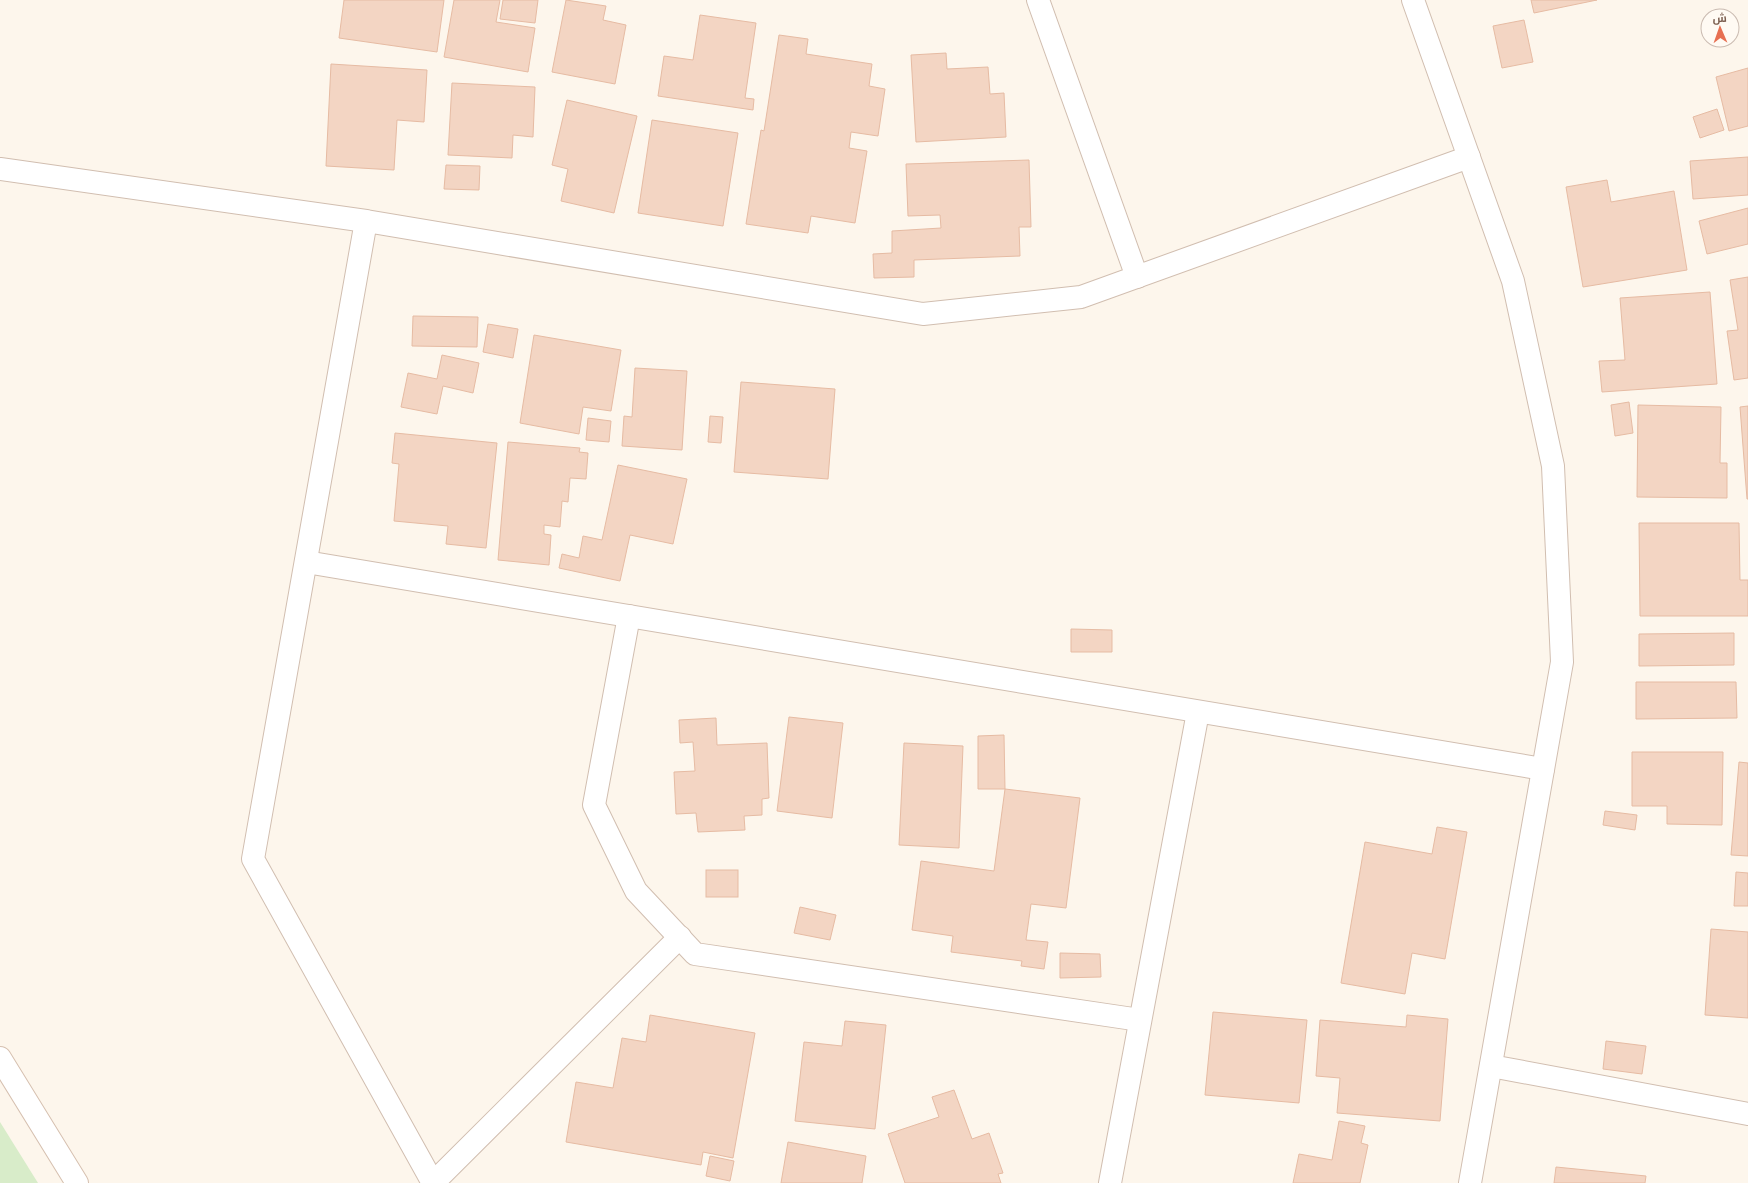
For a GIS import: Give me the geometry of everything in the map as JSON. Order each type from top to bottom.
[{"type":"street","points":[[1038,0],[1137,277]]},
{"type":"street","points":[[1413,0],[1513,281],[1553,466],[1562,662],[1470,1183]]},
{"type":"street","points":[[0,169],[366,221],[923,314],[1081,297],[1469,157]]},
{"type":"street","points":[[366,221],[253,859],[433,1183],[680,937]]},
{"type":"street","points":[[306,562],[1544,769]]},
{"type":"street","points":[[629,616],[594,805],[636,891],[695,954],[1140,1020]]},
{"type":"street","points":[[1110,1183],[1198,712]]},
{"type":"street","points":[[0,1058],[77,1183]]},
{"type":"street","points":[[1491,1066],[1748,1114]]},
{"type":"green space","points":[[0,1122],[38,1183],[0,1183]]},
{"type":"building","points":[[344,0],[444,0],[437,52],[339,38]]},
{"type":"building","points":[[454,0],[500,0],[496,22],[535,28],[528,72],[444,57]]},
{"type":"building","points":[[503,0],[538,0],[535,23],[500,19]]},
{"type":"building","points":[[566,0],[606,6],[603,20],[626,25],[615,84],[552,72]]},
{"type":"building","points":[[1531,0],[1597,0],[1534,13]]},
{"type":"building","points":[[700,15],[756,23],[745,98],[754,99],[753,110],[658,96],[664,56],[693,60]]},
{"type":"building","points":[[1524,20],[1533,62],[1502,68],[1493,26]]},
{"type":"building","points":[[779,35],[808,39],[806,54],[872,64],[869,86],[885,89],[878,136],[851,132],[849,148],[867,151],[855,223],[811,216],[808,233],[746,224],[761,130],[764,131]]},
{"type":"building","points":[[946,53],[947,69],[988,67],[990,94],[1004,93],[1006,137],[916,142],[911,55]]},
{"type":"building","points":[[331,64],[427,70],[424,122],[397,120],[394,170],[326,166]]},
{"type":"building","points":[[1748,68],[1748,126],[1729,131],[1716,77]]},
{"type":"building","points":[[452,83],[535,87],[533,137],[513,135],[512,158],[448,155]]},
{"type":"building","points":[[567,100],[637,116],[614,213],[561,201],[568,169],[552,165]]},
{"type":"building","points":[[1717,109],[1724,130],[1700,138],[1693,117]]},
{"type":"building","points":[[652,120],[738,133],[723,226],[638,213]]},
{"type":"building","points":[[1748,157],[1748,195],[1693,199],[1690,161]]},
{"type":"building","points":[[1029,160],[1031,227],[1019,227],[1020,256],[914,260],[914,277],[874,278],[873,254],[892,253],[892,231],[941,228],[940,215],[908,216],[906,164]]},
{"type":"building","points":[[446,165],[480,166],[479,190],[444,189]]},
{"type":"building","points":[[1607,180],[1611,202],[1674,191],[1687,270],[1583,287],[1566,187]]},
{"type":"building","points":[[1748,208],[1748,244],[1707,254],[1699,221]]},
{"type":"building","points":[[1748,277],[1748,378],[1734,380],[1727,331],[1738,330],[1730,280]]},
{"type":"building","points":[[1710,292],[1717,384],[1602,392],[1599,361],[1625,360],[1620,298]]},
{"type":"building","points":[[413,316],[478,317],[477,347],[412,346]]},
{"type":"building","points":[[488,324],[518,329],[513,358],[483,352]]},
{"type":"building","points":[[534,335],[621,350],[611,411],[583,407],[579,434],[520,423]]},
{"type":"building","points":[[442,355],[479,363],[473,393],[443,386],[437,414],[401,407],[408,373],[437,379]]},
{"type":"building","points":[[635,368],[687,371],[682,450],[622,446],[624,416],[632,417]]},
{"type":"building","points":[[741,382],[835,389],[828,479],[734,472]]},
{"type":"building","points":[[1629,402],[1633,433],[1615,436],[1611,405]]},
{"type":"building","points":[[1638,405],[1721,407],[1720,463],[1727,463],[1727,498],[1637,497]]},
{"type":"building","points":[[1748,406],[1748,499],[1747,499],[1740,407]]},
{"type":"building","points":[[710,416],[723,417],[721,443],[708,442]]},
{"type":"building","points":[[588,418],[611,421],[609,442],[586,440]]},
{"type":"building","points":[[395,433],[497,443],[486,548],[446,544],[448,526],[394,521],[399,464],[392,463]]},
{"type":"building","points":[[508,442],[580,448],[579,452],[588,453],[586,479],[570,478],[568,502],[562,501],[560,527],[544,525],[544,534],[551,535],[549,565],[498,560]]},
{"type":"building","points":[[618,465],[687,479],[673,544],[630,535],[620,581],[559,568],[562,554],[579,558],[583,536],[602,540]]},
{"type":"building","points":[[1639,523],[1739,523],[1740,580],[1748,580],[1748,616],[1640,616]]},
{"type":"building","points":[[1071,629],[1112,630],[1112,652],[1071,652]]},
{"type":"building","points":[[1734,633],[1734,665],[1639,666],[1639,634]]},
{"type":"building","points":[[1636,682],[1736,682],[1737,718],[1636,719]]},
{"type":"building","points":[[789,717],[843,723],[832,818],[777,811]]},
{"type":"building","points":[[716,718],[717,745],[767,743],[769,798],[762,799],[762,815],[744,816],[745,830],[698,832],[696,813],[676,814],[674,772],[695,771],[693,742],[680,743],[679,720]]},
{"type":"building","points":[[1004,735],[1005,789],[978,789],[978,736]]},
{"type":"building","points":[[904,743],[963,746],[959,848],[899,845]]},
{"type":"building","points":[[1632,752],[1723,752],[1722,825],[1667,824],[1667,806],[1632,806]]},
{"type":"building","points":[[1739,762],[1748,763],[1748,856],[1731,855]]},
{"type":"building","points":[[1005,789],[1080,798],[1066,908],[1031,904],[1026,940],[1048,942],[1044,969],[1021,966],[1022,961],[951,952],[953,936],[912,930],[921,861],[994,871]]},
{"type":"building","points":[[1605,811],[1637,815],[1635,830],[1603,825]]},
{"type":"building","points":[[1437,827],[1467,832],[1445,959],[1412,953],[1405,994],[1341,983],[1365,842],[1432,854]]},
{"type":"building","points":[[706,870],[738,870],[738,897],[706,897]]},
{"type":"building","points":[[1736,872],[1748,873],[1748,906],[1734,906]]},
{"type":"building","points":[[800,907],[836,915],[830,940],[794,933]]},
{"type":"building","points":[[1711,929],[1748,932],[1748,1018],[1705,1015]]},
{"type":"building","points":[[1060,953],[1100,954],[1101,977],[1060,978]]},
{"type":"building","points":[[1213,1012],[1307,1020],[1299,1103],[1205,1095]]},
{"type":"building","points":[[650,1015],[755,1033],[733,1158],[703,1152],[701,1165],[566,1142],[576,1082],[613,1088],[622,1038],[646,1042]]},
{"type":"building","points":[[1407,1015],[1448,1019],[1440,1121],[1337,1113],[1340,1078],[1316,1076],[1320,1020],[1406,1027]]},
{"type":"building","points":[[845,1021],[886,1025],[875,1129],[795,1121],[804,1042],[842,1046]]},
{"type":"building","points":[[1606,1041],[1646,1046],[1642,1074],[1603,1069]]},
{"type":"building","points":[[954,1090],[972,1139],[989,1133],[1003,1173],[998,1174],[1001,1183],[905,1183],[888,1134],[939,1117],[932,1097]]},
{"type":"building","points":[[1339,1121],[1365,1126],[1361,1143],[1368,1145],[1360,1183],[1293,1183],[1299,1154],[1332,1160]]},
{"type":"building","points":[[788,1142],[866,1156],[862,1183],[781,1183]]},
{"type":"building","points":[[710,1156],[734,1161],[730,1181],[706,1176]]},
{"type":"building","points":[[1556,1167],[1646,1176],[1645,1183],[1554,1183]]}]
